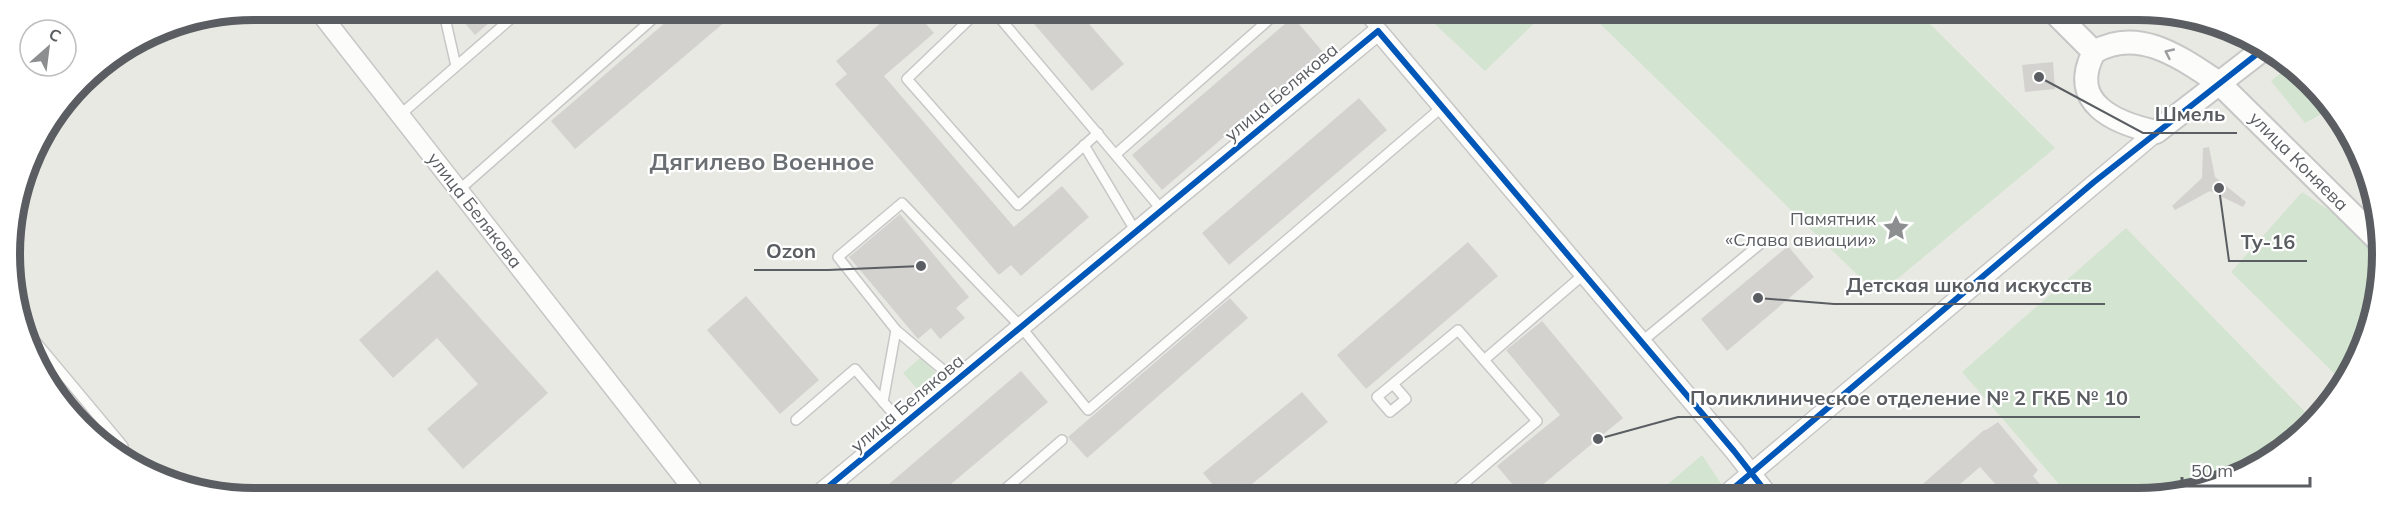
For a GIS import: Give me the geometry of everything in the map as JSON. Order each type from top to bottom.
[{"type":"street","name":"улица Белякова","points":[[326,20],[692,488]]},
{"type":"street","points":[[2062,20],[2094,52],[2086,73],[2090,95],[2096,105],[2107,115],[2156,132]]},
{"type":"street","name":"улица Белякова","points":[[827,488],[1378,31]]},
{"type":"street","points":[[1378,31],[1640,343],[1734,451],[1763,488]]},
{"type":"street","name":"улица Коняева","points":[[2094,52],[2117,42],[2146,44],[2194,66],[2219,83],[2371,233]]},
{"type":"street","points":[[1735,488],[2156,132],[2258,52]]},
{"type":"lane","points":[[446,20],[456,66]]},
{"type":"lane","points":[[400,115],[509,20]]},
{"type":"lane","points":[[459,190],[652,20]]},
{"type":"lane","points":[[969,20],[907,79],[1018,205],[1098,133]]},
{"type":"lane","points":[[1002,20],[1162,210]]},
{"type":"lane","points":[[1116,154],[1269,20]]},
{"type":"lane","points":[[1369,20],[1378,31]]},
{"type":"lane","points":[[956,381],[896,330],[838,257],[902,203],[1021,327],[1088,410],[1441,108]]},
{"type":"lane","points":[[1084,145],[1136,232]]},
{"type":"lane","points":[[1640,343],[1760,244]]},
{"type":"lane","points":[[1484,360],[1583,275]]},
{"type":"lane","points":[[883,402],[896,330]]},
{"type":"lane","points":[[1393,384],[1458,330],[1537,421],[1459,488]]},
{"type":"lane","points":[[37,343],[123,448]]},
{"type":"lane","points":[[796,420],[855,369],[903,425]]},
{"type":"lane","points":[[1005,488],[1062,440]]},
{"type":"green space","points":[[1431,20],[1538,20],[1485,71]]},
{"type":"green space","points":[[1596,20],[1926,20],[2055,148],[1878,295]]},
{"type":"green space","points":[[2284,70],[2304,88],[2325,112],[2305,123],[2271,81]]},
{"type":"green space","points":[[2302,192],[2339,217],[2372,249],[2372,269],[2365,314],[2355,343],[2337,376],[2231,272]]},
{"type":"green space","points":[[2126,228],[2308,415],[2281,439],[2256,456],[2228,470],[2199,480],[2138,488],[2062,488],[1962,372]]},
{"type":"green space","points":[[921,357],[938,376],[920,392],[903,373]]},
{"type":"green space","points":[[1702,455],[1724,488],[1664,488]]},
{"type":"building","points":[[462,20],[492,20],[475,35]]},
{"type":"building","points":[[668,20],[727,20],[575,149],[551,121]]},
{"type":"building","points":[[884,20],[923,20],[934,33],[884,76],[1014,227],[1062,186],[1089,217],[1021,276],[1011,265],[999,275],[835,84],[847,74],[836,61]]},
{"type":"building","points":[[1031,20],[1086,20],[1124,64],[1092,91]]},
{"type":"building","points":[[1290,20],[1296,20],[1323,52],[1162,190],[1132,155]]},
{"type":"building","points":[[2053,62],[2055,89],[2025,92],[2022,65]]},
{"type":"building","points":[[1359,98],[1387,130],[1229,265],[1202,233]]},
{"type":"building","points":[[2209,147],[2215,177],[2246,202],[2243,207],[2210,191],[2175,210],[2172,206],[2202,178],[2203,148]]},
{"type":"building","points":[[900,214],[969,297],[956,308],[965,318],[940,339],[931,328],[918,339],[849,257]]},
{"type":"building","points":[[1468,242],[1498,276],[1366,389],[1337,355]]},
{"type":"building","points":[[1788,246],[1814,277],[1727,351],[1701,319]]},
{"type":"building","points":[[437,270],[548,393],[463,469],[427,429],[478,384],[437,338],[393,378],[359,340]]},
{"type":"building","points":[[746,296],[819,380],[780,414],[707,330]]},
{"type":"building","points":[[1230,298],[1248,318],[1087,458],[1068,437]]},
{"type":"building","points":[[1542,321],[1623,418],[1539,488],[1515,488],[1497,466],[1560,415],[1506,350]]},
{"type":"building","points":[[1021,371],[1048,402],[946,488],[884,488]]},
{"type":"building","points":[[1302,392],[1328,422],[1247,488],[1216,488],[1203,473]]},
{"type":"building","points":[[1998,422],[2038,470],[2033,476],[2043,488],[1999,488],[1980,467],[1956,488],[1918,488],[1984,430]]},
{"type":"cycle path","points":[[827,488],[1378,31],[1763,488]]},
{"type":"cycle path","points":[[1734,488],[2094,182],[2259,53]]},
{"type":"place","name":"Шмель","points":[[2039,77]]},
{"type":"place","name":"Ту-16","points":[[2219,188]]},
{"type":"place","name":"Памятник «Слава авиации»","points":[[1896,228]]},
{"type":"place","name":"Ozon","points":[[921,266]]},
{"type":"place","name":"Детская школа искусств","points":[[1758,298]]},
{"type":"place","name":"Поликлиническое отделение № 2 ГКБ № 10","points":[[1598,439]]},
{"type":"district","name":"Дягилево Военное","points":[[762,161]]}]
